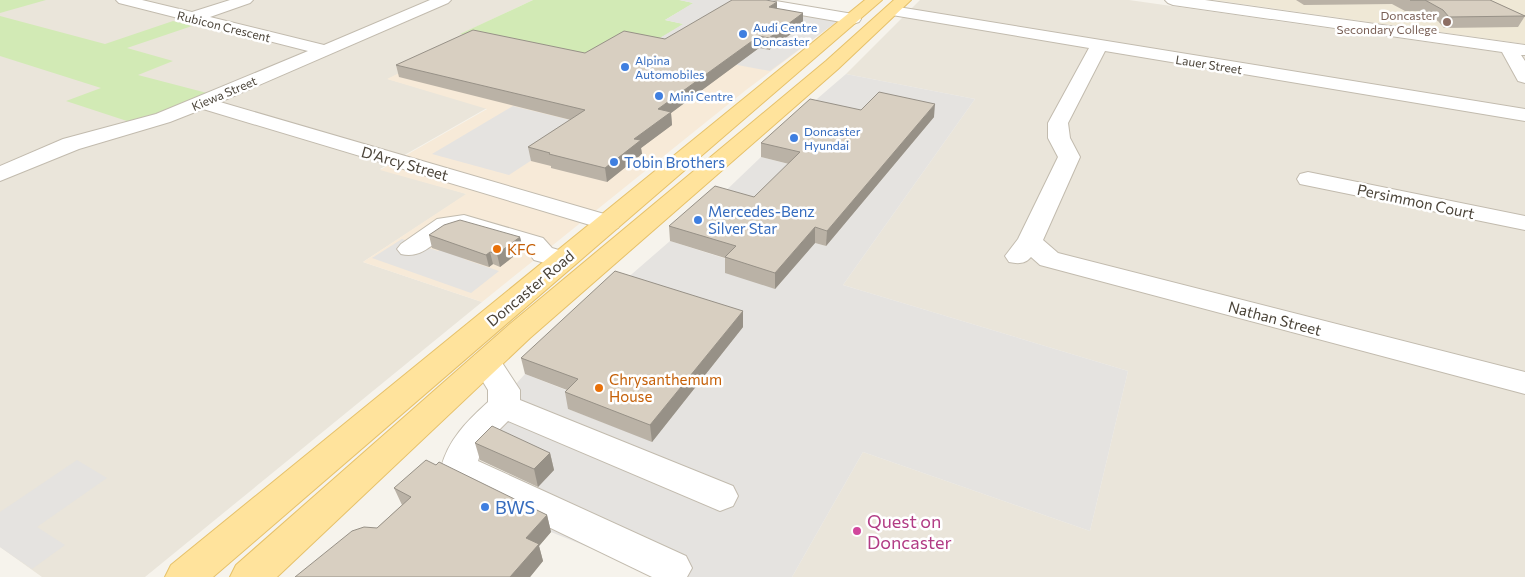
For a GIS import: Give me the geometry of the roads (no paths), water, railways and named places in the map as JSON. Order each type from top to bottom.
[{"type":"main road","name":"Doncaster Road","points":[[250,577],[486,362],[500,331],[563,260],[853,19],[890,4]]},
{"type":"main road","name":"Doncaster Road","points":[[185,577],[500,331],[832,65],[890,4]]},
{"type":"main road","points":[[804,60],[832,65]]},
{"type":"street","name":"Rubicon Crescent","points":[[124,0],[324,50]]},
{"type":"street","points":[[191,18],[245,0]]},
{"type":"street","name":"Kiewa Street","points":[[0,174],[71,144],[163,118],[202,103],[443,0]]},
{"type":"street","points":[[743,0],[853,19]]},
{"type":"street","points":[[1174,0],[1517,48],[1525,77]]},
{"type":"street","name":"Lauer Street","points":[[890,4],[1100,46],[1525,115]]},
{"type":"street","name":"Nathan Street","points":[[1100,46],[1058,123],[1058,138],[1069,157],[1024,249],[1049,259],[1525,383]]},
{"type":"street","name":"D'Arcy Street","points":[[202,103],[608,223]]},
{"type":"street","name":"Persimmon Court","points":[[1308,179],[1525,223]]},
{"type":"street","points":[[410,248],[446,224],[464,222],[534,243],[543,254],[563,260]]},
{"type":"street","points":[[486,362],[504,390],[504,406],[465,444],[459,468],[672,568]]},
{"type":"street","points":[[504,406],[720,496]]},
{"type":"place","name":"Doncaster Secondary College","points":[[1447,22]]},
{"type":"place","name":"Audi Centre Doncaster","points":[[743,34]]},
{"type":"place","name":"Alpina Automobiles","points":[[625,67]]},
{"type":"place","name":"Mini Centre","points":[[659,96]]},
{"type":"place","name":"Doncaster Hyundai","points":[[794,138]]},
{"type":"place","name":"Tobin Brothers","points":[[614,162]]},
{"type":"place","name":"Mercedes-Benz Silver Star","points":[[698,220]]},
{"type":"place","name":"KFC","points":[[497,249]]},
{"type":"place","name":"Chrysanthemum House","points":[[599,388]]},
{"type":"place","name":"BWS","points":[[485,507]]},
{"type":"place","name":"Quest on Doncaster","points":[[857,531]]}]
